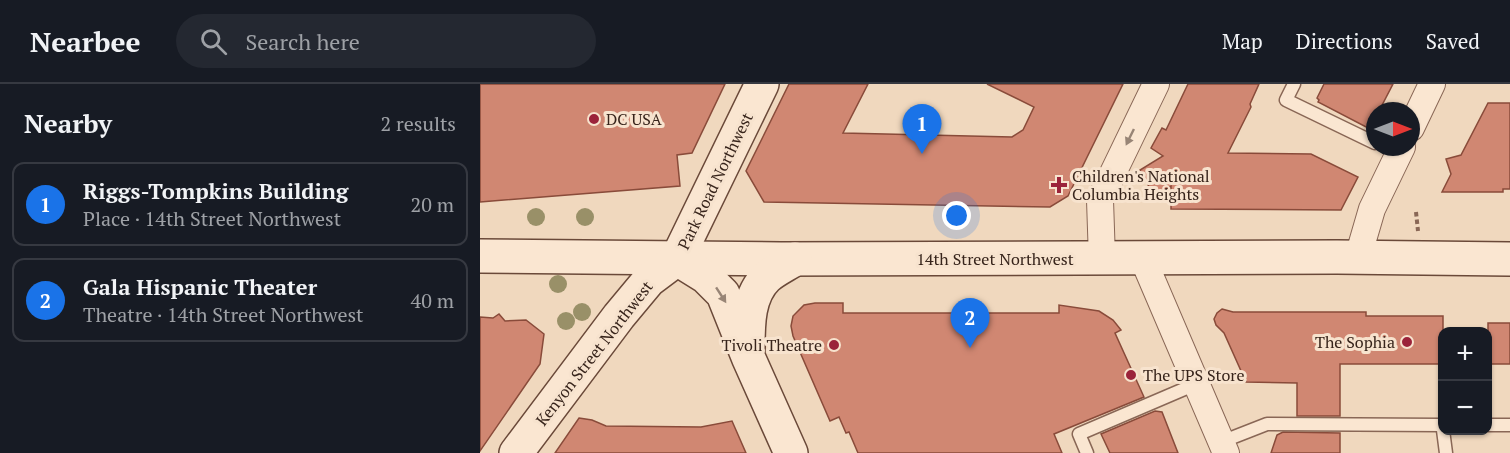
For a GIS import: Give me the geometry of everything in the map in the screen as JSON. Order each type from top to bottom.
[{"type":"main road","name":"Park Road Northwest","points":[[762,84],[677,259],[706,277],[723,294],[790,453]]},
{"type":"main road","name":"14th Street Northwest","points":[[480,256],[677,259],[1359,257],[1510,259]]},
{"type":"main road","name":"Kenyon Street Northwest","points":[[516,453],[619,316],[649,280],[677,259]]},
{"type":"main road","name":"Park Road Northwest","points":[[749,359],[749,314],[753,299],[766,278],[795,259]]},
{"type":"street","points":[[1102,259],[1100,200],[1155,84]]},
{"type":"street","points":[[1420,109],[1432,84]]},
{"type":"street","points":[[1359,257],[1372,209],[1395,156]]},
{"type":"street","points":[[1143,259],[1223,448]]},
{"type":"lane","points":[[1294,84],[1286,100],[1366,139]]},
{"type":"lane","points":[[1087,453],[1079,434],[1196,384]]},
{"type":"lane","points":[[1223,448],[1268,424],[1438,427]]},
{"type":"lane","points":[[1492,425],[1510,425]]},
{"type":"lane","points":[[1443,435],[1446,453]]},
{"type":"path","points":[[1416,212],[1419,234]]},
{"type":"building","name":"DC USA","points":[[480,84],[725,84],[692,153],[677,155],[680,186],[480,202]]},
{"type":"building","points":[[789,84],[868,84],[843,133],[1012,137],[1023,130],[1034,107],[987,84],[1123,84],[1068,196],[1050,207],[764,202],[746,171]]},
{"type":"building","points":[[1188,84],[1259,84],[1250,104],[1251,107],[1228,153],[1311,154],[1358,177],[1341,210],[1171,209],[1171,186],[1154,196],[1140,170],[1163,156],[1151,148],[1162,128],[1166,130]]},
{"type":"building","points":[[1324,84],[1393,84],[1384,102],[1366,102],[1366,127],[1318,102],[1317,98]]},
{"type":"building","points":[[1488,103],[1510,103],[1510,189],[1503,189],[1503,192],[1442,192],[1451,174],[1446,159],[1461,155]]},
{"type":"building","points":[[843,303],[843,313],[1059,313],[1059,305],[1099,311],[1113,320],[1121,330],[1115,333],[1144,397],[1054,434],[1062,453],[858,453],[849,432],[846,433],[839,417],[830,421],[793,336],[791,326],[793,316],[804,305]]},
{"type":"building","points":[[1222,309],[1233,312],[1366,312],[1366,316],[1443,316],[1443,327],[1438,327],[1438,364],[1340,364],[1340,416],[1297,416],[1297,383],[1246,382],[1224,333],[1216,325],[1214,319]]},
{"type":"building","points":[[499,314],[505,321],[526,320],[544,334],[540,364],[480,451],[480,317],[493,318]]},
{"type":"building","points":[[1488,323],[1510,323],[1510,364],[1492,364],[1492,327],[1488,327]]},
{"type":"building","points":[[1155,411],[1162,412],[1178,453],[1110,453],[1101,434]]},
{"type":"building","points":[[579,418],[606,426],[701,427],[732,421],[746,453],[555,453]]},
{"type":"building","points":[[1283,432],[1340,433],[1340,453],[1271,453],[1277,435]]},
{"type":"place","name":"DC USA","points":[[594,119]]},
{"type":"place","name":"Riggs-Tompkins Building","points":[[922,154]]},
{"type":"place","name":"Children's National Columbia Heights","points":[[1059,185]]},
{"type":"place","name":"The Sophia","points":[[1407,342]]},
{"type":"place","name":"Tivoli Theatre","points":[[834,345]]},
{"type":"place","name":"Gala Hispanic Theater","points":[[970,348]]},
{"type":"place","name":"The UPS Store","points":[[1131,375]]}]
